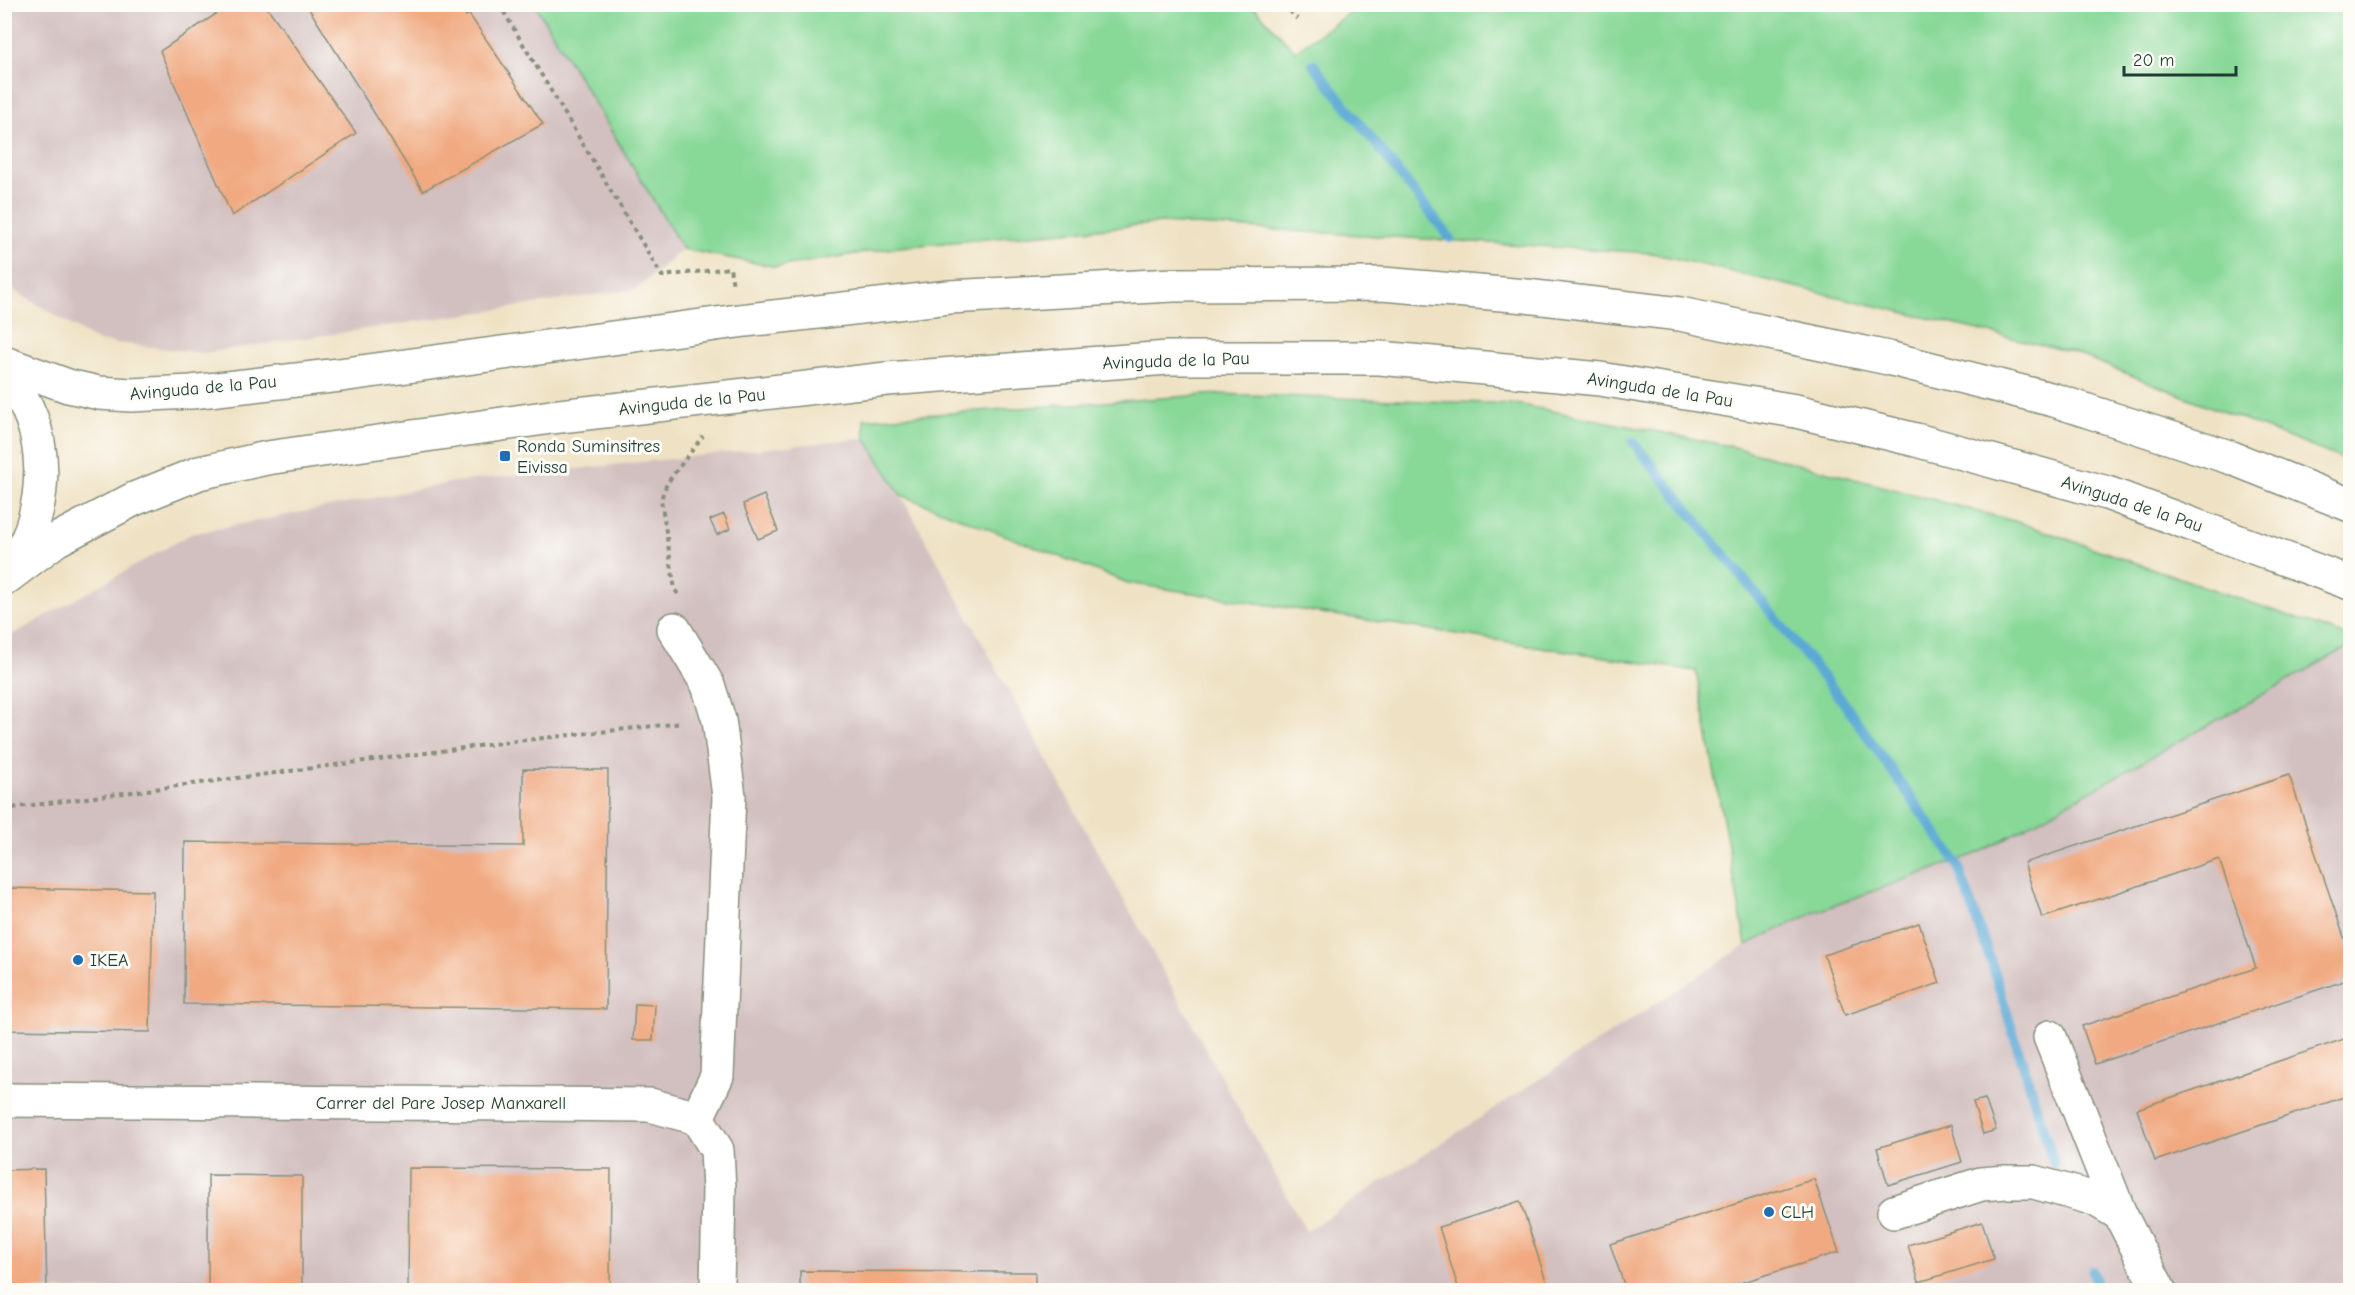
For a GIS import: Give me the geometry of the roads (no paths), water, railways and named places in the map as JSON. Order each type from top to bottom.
[{"type":"main road","name":"Avinguda de la Pau","points":[[4,363],[68,386],[99,393],[131,395],[191,392],[352,374],[738,321],[949,297],[1173,285],[1382,284],[1680,314],[1888,358],[2054,400],[2232,458],[2350,505]]},
{"type":"main road","name":"Avinguda de la Pau","points":[[5,578],[56,540],[134,499],[199,473],[267,458],[551,417],[887,379],[1168,358],[1380,358],[1600,379],[1796,411],[1916,440],[2107,494],[2350,583]]},
{"type":"main road","points":[[4,374],[25,405],[36,434],[41,464],[41,494],[35,524],[23,551],[5,578]]},
{"type":"main road","points":[[678,614],[708,686],[719,720],[729,796],[717,1076],[697,1118],[717,1150],[719,1190],[717,1290]]},
{"type":"main road","points":[[2050,1037],[2120,1214],[2159,1290]]},
{"type":"main road","name":"Carrer del Pare Josep Manxarell","points":[[4,1100],[650,1105],[697,1118]]},
{"type":"main road","points":[[1894,1212],[1981,1184],[2034,1182],[2096,1199],[2120,1214]]},
{"type":"waterway","points":[[1313,64],[1450,238]]},
{"type":"waterway","points":[[1633,442],[1844,703],[1957,863],[1993,968],[2054,1164]]},
{"type":"waterway","points":[[2092,1271],[2098,1290]]},
{"type":"place","name":"Ronda Suminsitres Eivissa","points":[[505,456]]},
{"type":"place","name":"IKEA","points":[[78,960]]},
{"type":"place","name":"CLH","points":[[1769,1212]]}]
